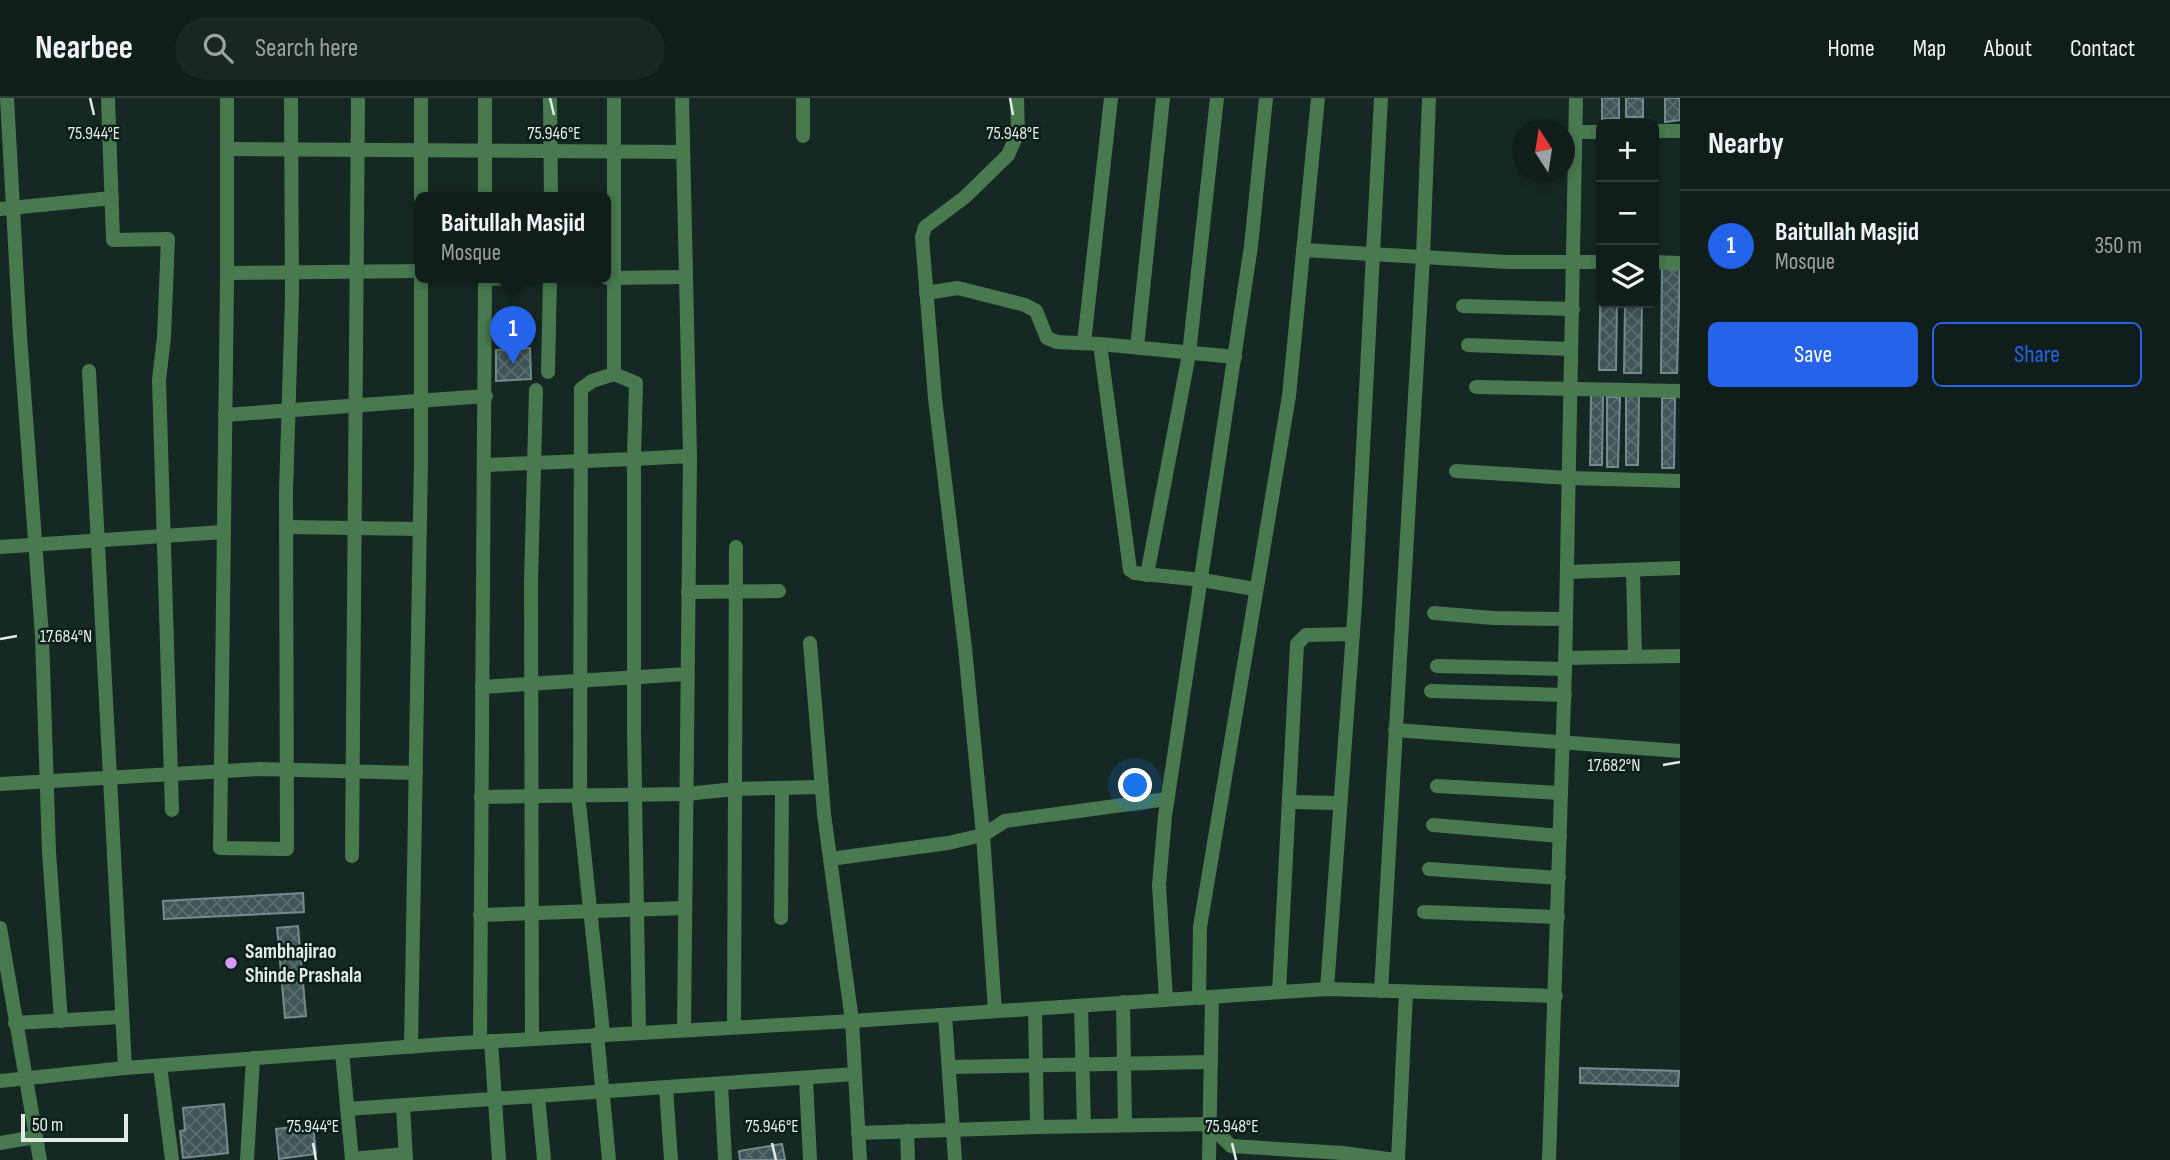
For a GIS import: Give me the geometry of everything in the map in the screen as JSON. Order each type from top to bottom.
[{"type":"street","points":[[7,98],[7,209],[36,544],[42,636],[49,852],[61,1021]]},
{"type":"street","points":[[108,98],[113,240],[168,239],[164,337],[159,380],[172,810]]},
{"type":"street","points":[[227,98],[220,848],[287,849],[286,527],[291,98]]},
{"type":"street","points":[[352,856],[358,98]]},
{"type":"street","points":[[421,98],[421,192]]},
{"type":"street","points":[[485,98],[485,192]]},
{"type":"street","points":[[550,98],[551,192]]},
{"type":"street","points":[[611,246],[614,98]]},
{"type":"street","points":[[682,98],[690,456],[684,1030]]},
{"type":"street","points":[[803,98],[803,136]]},
{"type":"street","points":[[995,1011],[983,835],[965,649],[934,398],[922,237],[925,227],[965,197],[1008,155],[1018,133],[1017,98]]},
{"type":"street","points":[[1084,343],[1111,98]]},
{"type":"street","points":[[1137,348],[1163,98]]},
{"type":"street","points":[[1147,575],[1189,354],[1216,98]]},
{"type":"street","points":[[1166,999],[1159,885],[1167,799],[1251,246],[1266,98]]},
{"type":"street","points":[[1209,1160],[1210,1062],[1200,927],[1289,396],[1318,98]]},
{"type":"street","points":[[1327,989],[1353,634],[1381,98]]},
{"type":"street","points":[[1381,992],[1423,257],[1429,98]]},
{"type":"street","points":[[1549,1160],[1565,664],[1576,98]]},
{"type":"street","points":[[1659,131],[1680,131]]},
{"type":"street","points":[[1576,132],[1596,132]]},
{"type":"street","points":[[227,149],[683,152]]},
{"type":"street","points":[[7,209],[111,198]]},
{"type":"street","points":[[1303,250],[1507,262],[1596,262]]},
{"type":"street","points":[[1659,262],[1680,262]]},
{"type":"street","points":[[227,272],[415,271]]},
{"type":"street","points":[[611,278],[686,277]]},
{"type":"street","points":[[411,1047],[421,283]]},
{"type":"street","points":[[485,283],[480,915],[486,1041],[495,1099],[499,1160]]},
{"type":"street","points":[[548,372],[550,283]]},
{"type":"street","points":[[610,283],[614,374]]},
{"type":"street","points":[[926,293],[958,288],[1025,304],[1036,311],[1047,338],[1057,342],[1235,357]]},
{"type":"street","points":[[1463,306],[1573,309]]},
{"type":"street","points":[[1100,344],[1130,570],[1147,575],[1202,580],[1255,589]]},
{"type":"street","points":[[1468,345],[1572,349]]},
{"type":"street","points":[[89,371],[125,1068]]},
{"type":"street","points":[[609,1160],[580,794],[581,461],[582,389],[592,381],[614,374],[636,383],[634,677],[639,1032]]},
{"type":"street","points":[[1476,387],[1680,391]]},
{"type":"street","points":[[532,1038],[531,684],[536,390]]},
{"type":"street","points":[[225,415],[485,396]]},
{"type":"street","points":[[485,465],[690,456]]},
{"type":"street","points":[[1456,471],[1680,481]]},
{"type":"street","points":[[286,527],[419,529]]},
{"type":"street","points":[[0,547],[223,533]]},
{"type":"street","points":[[734,1027],[736,547]]},
{"type":"street","points":[[1567,572],[1680,568]]},
{"type":"street","points":[[1633,570],[1635,656]]},
{"type":"street","points":[[688,592],[779,591]]},
{"type":"street","points":[[1434,613],[1493,618],[1566,619]]},
{"type":"street","points":[[1279,992],[1297,644],[1306,635],[1353,634]]},
{"type":"street","points":[[810,643],[822,788],[852,1021],[860,1160]]},
{"type":"street","points":[[1437,666],[1565,664],[1635,656],[1680,656]]},
{"type":"street","points":[[482,687],[687,674]]},
{"type":"street","points":[[1431,691],[1564,695]]},
{"type":"street","points":[[1395,730],[1680,751]]},
{"type":"street","points":[[0,784],[221,770],[416,773]]},
{"type":"street","points":[[1437,786],[1561,793]]},
{"type":"street","points":[[781,918],[782,788]]},
{"type":"street","points":[[481,797],[686,794],[734,789],[822,788]]},
{"type":"street","points":[[830,859],[948,843],[983,835],[1005,821],[1167,799]]},
{"type":"street","points":[[1289,802],[1340,803]]},
{"type":"street","points":[[1433,825],[1560,836]]},
{"type":"street","points":[[1429,869],[1559,878]]},
{"type":"street","points":[[480,915],[685,908]]},
{"type":"street","points":[[1424,912],[1558,916]]},
{"type":"street","points":[[0,928],[40,1160]]},
{"type":"street","points":[[0,1081],[125,1068],[600,1033],[852,1021],[1327,989],[1556,996]]},
{"type":"street","points":[[858,1133],[1037,1126],[1209,1124],[1231,1146],[1261,1154],[1397,1160],[1406,992]]},
{"type":"street","points":[[1123,1002],[1125,1125]]},
{"type":"street","points":[[1081,1006],[1084,1126]]},
{"type":"street","points":[[1035,1009],[1037,1126]]},
{"type":"street","points":[[945,1014],[955,1160]]},
{"type":"street","points":[[15,1023],[121,1017]]},
{"type":"street","points":[[342,1052],[352,1159],[405,1157],[402,1106]]},
{"type":"street","points":[[247,1160],[253,1058]]},
{"type":"street","points":[[949,1066],[1210,1062]]},
{"type":"street","points":[[160,1066],[172,1160]]},
{"type":"street","points":[[347,1110],[855,1074]]},
{"type":"street","points":[[806,1079],[810,1160]]},
{"type":"street","points":[[721,1084],[725,1160]]},
{"type":"street","points":[[666,1088],[671,1160]]},
{"type":"street","points":[[538,1096],[544,1160]]},
{"type":"street","points":[[907,1130],[908,1160]]},
{"type":"street","points":[[0,1143],[35,1137]]},
{"type":"building","points":[[1602,98],[1619,98],[1619,118],[1602,119]]},
{"type":"building","points":[[1626,98],[1643,98],[1643,117],[1626,117]]},
{"type":"building","points":[[1665,98],[1680,98],[1680,120],[1665,122]]},
{"type":"building","points":[[1662,268],[1680,269],[1677,373],[1661,373]]},
{"type":"building","points":[[1600,308],[1617,308],[1616,370],[1599,370]]},
{"type":"building","points":[[1625,308],[1642,308],[1641,373],[1624,373]]},
{"type":"building","points":[[530,348],[531,379],[496,381],[496,350]]},
{"type":"building","points":[[1626,394],[1639,395],[1638,465],[1626,465]]},
{"type":"building","points":[[1591,395],[1603,395],[1602,465],[1590,465]]},
{"type":"building","points":[[1607,397],[1620,397],[1618,467],[1607,467]]},
{"type":"building","points":[[1662,398],[1675,398],[1674,468],[1662,468]]},
{"type":"building","points":[[303,893],[304,912],[164,919],[163,901]]},
{"type":"building","points":[[298,926],[306,1016],[285,1018],[277,928]]},
{"type":"building","points":[[1580,1068],[1679,1071],[1678,1086],[1580,1083]]},
{"type":"building","points":[[224,1104],[228,1153],[183,1158],[180,1131],[185,1130],[183,1108]]},
{"type":"building","points":[[313,1125],[316,1154],[279,1159],[276,1129]]},
{"type":"building","points":[[782,1144],[785,1160],[740,1160],[739,1151]]},
{"type":"place","name":"Baitullah Masjid","points":[[513,364]]},
{"type":"place","name":"Sambhajirao Shinde Prashala","points":[[231,963]]}]
